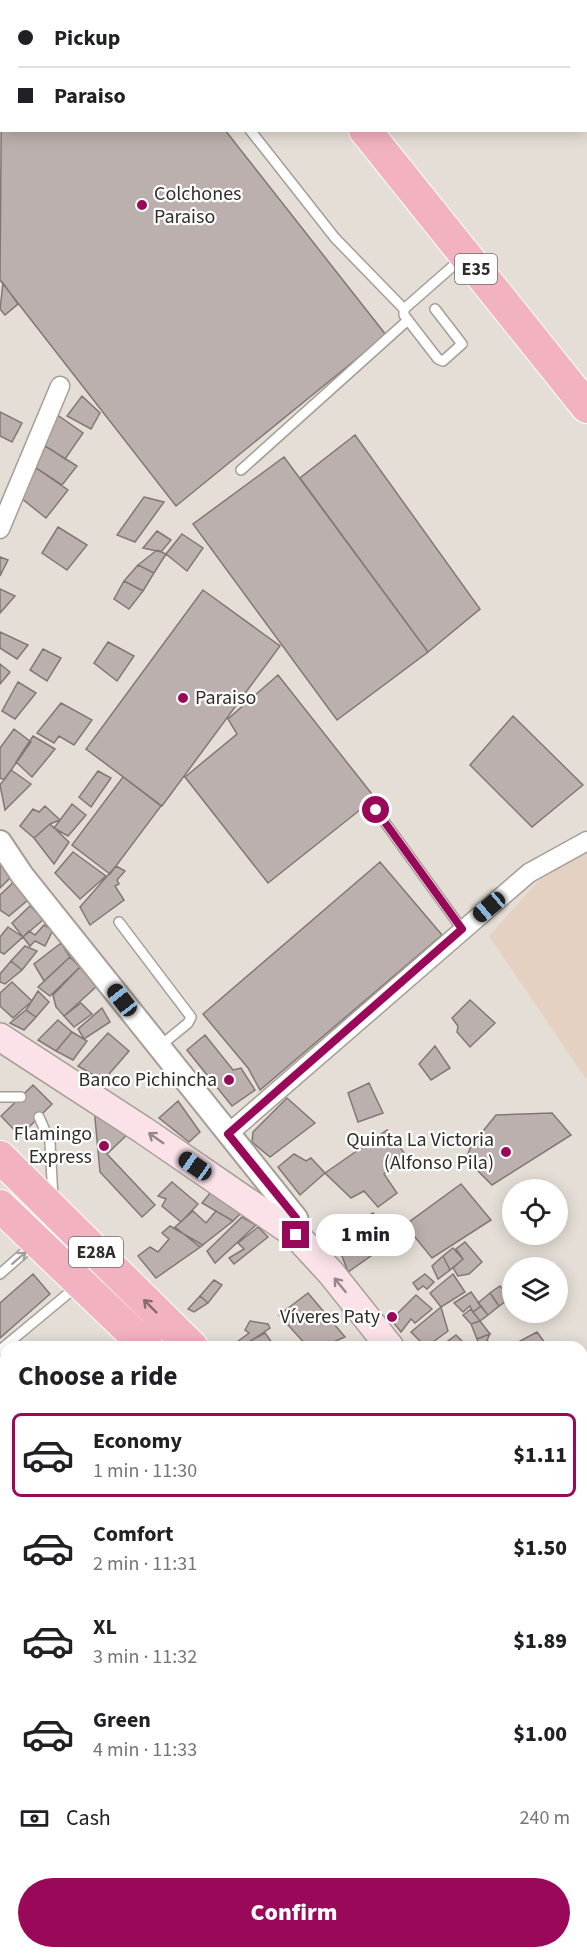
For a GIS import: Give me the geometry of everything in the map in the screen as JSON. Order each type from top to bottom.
[{"type":"highway","name":"E35","points":[[367,132],[587,406]]},
{"type":"highway","name":"E28A","points":[[0,1157],[186,1341]]},
{"type":"highway","name":"E28A","points":[[2,1210],[141,1341]]},
{"type":"main road","points":[[0,1037],[143,1130],[296,1235],[331,1273],[385,1341]]},
{"type":"street","points":[[0,529],[60,386]]},
{"type":"street","points":[[228,1134],[529,873],[587,841]]},
{"type":"street","points":[[0,842],[22,875],[296,1218],[299,1227],[296,1235]]},
{"type":"lane","points":[[252,132],[334,238],[404,309],[404,315],[438,359],[443,361],[462,344],[435,309]]},
{"type":"lane","points":[[404,309],[465,255]]},
{"type":"lane","points":[[241,470],[408,320]]},
{"type":"lane","points":[[376,810],[462,929]]},
{"type":"lane","points":[[119,922],[191,1017],[188,1023],[158,1047]]},
{"type":"lane","points":[[0,1097],[21,1097]]},
{"type":"lane","points":[[39,1117],[50,1142],[54,1210]]},
{"type":"lane","points":[[0,1274],[37,1241]]},
{"type":"lane","points":[[11,1341],[80,1284]]},
{"type":"shaded area","points":[[587,851],[586,1079],[489,936],[539,880]]},
{"type":"building","name":"Colchones Paraiso","points":[[1,132],[227,132],[386,335],[176,506],[0,280]]},
{"type":"building","points":[[3,283],[18,304],[5,315],[0,309]]},
{"type":"building","points":[[82,396],[100,413],[91,429],[67,416]]},
{"type":"building","points":[[0,412],[22,423],[12,442],[0,436]]},
{"type":"building","points":[[56,414],[83,433],[65,459],[41,443]]},
{"type":"building","points":[[355,435],[480,609],[428,652],[300,478]]},
{"type":"building","points":[[45,446],[77,466],[62,485],[36,468]]},
{"type":"building","points":[[284,457],[428,652],[337,720],[193,524]]},
{"type":"building","points":[[36,468],[68,490],[46,518],[21,498]]},
{"type":"building","points":[[144,497],[164,502],[135,542],[117,535]]},
{"type":"building","points":[[58,527],[87,545],[67,570],[42,553]]},
{"type":"building","points":[[157,531],[171,540],[161,552],[143,548]]},
{"type":"building","points":[[182,534],[203,548],[187,571],[166,554]]},
{"type":"building","points":[[157,550],[166,554],[154,573],[138,565]]},
{"type":"building","points":[[0,557],[8,560],[0,576]]},
{"type":"building","points":[[138,565],[154,573],[143,591],[124,581]]},
{"type":"building","points":[[124,581],[143,591],[129,609],[114,599]]},
{"type":"building","points":[[0,589],[15,596],[0,613]]},
{"type":"building","name":"Paraiso","points":[[203,590],[280,646],[162,806],[86,749]]},
{"type":"building","points":[[0,632],[28,645],[17,659],[0,648]]},
{"type":"building","points":[[108,642],[134,656],[117,681],[94,663]]},
{"type":"building","points":[[43,649],[61,658],[47,681],[30,670]]},
{"type":"building","points":[[0,664],[10,672],[0,684]]},
{"type":"building","points":[[278,675],[375,798],[268,883],[185,777],[237,734],[228,719]]},
{"type":"building","points":[[18,682],[36,693],[15,719],[2,711]]},
{"type":"building","points":[[61,703],[92,720],[74,745],[59,736],[54,743],[37,733]]},
{"type":"building","points":[[513,716],[583,785],[532,827],[470,765]]},
{"type":"building","points":[[14,729],[31,742],[4,780],[0,778],[0,748]]},
{"type":"building","points":[[33,736],[55,749],[32,777],[16,762]]},
{"type":"building","points":[[11,770],[31,784],[5,810],[0,785]]},
{"type":"building","points":[[98,771],[111,778],[91,807],[79,797]]},
{"type":"building","points":[[123,777],[161,806],[110,874],[72,845]]},
{"type":"building","points":[[72,804],[86,815],[68,836],[54,828]]},
{"type":"building","points":[[45,806],[60,820],[50,824],[34,838],[20,826],[33,809],[39,812]]},
{"type":"building","points":[[50,824],[69,842],[54,864],[34,838]]},
{"type":"building","points":[[73,852],[106,876],[80,899],[55,873]]},
{"type":"building","points":[[4,860],[12,876],[0,888],[0,865]]},
{"type":"building","points":[[380,862],[442,935],[260,1090],[248,1068],[203,1014]]},
{"type":"building","points":[[116,866],[125,871],[117,880],[119,884],[115,886],[124,900],[90,925],[80,907]]},
{"type":"building","points":[[17,879],[29,899],[9,916],[0,910],[0,895]]},
{"type":"building","points":[[30,906],[44,919],[23,937],[12,923]]},
{"type":"building","points":[[44,925],[53,930],[45,946],[35,941],[30,946],[23,937],[29,931],[35,935]]},
{"type":"building","points":[[8,927],[23,937],[4,954],[0,952],[0,937]]},
{"type":"building","points":[[61,943],[70,957],[44,981],[34,964]]},
{"type":"building","points":[[25,946],[37,951],[22,970],[11,961]]},
{"type":"building","points":[[70,957],[80,967],[50,996],[38,987]]},
{"type":"building","points":[[11,961],[22,970],[5,984],[0,982],[0,974]]},
{"type":"building","points":[[80,967],[97,986],[64,1016],[56,1007],[53,995]]},
{"type":"building","points":[[12,982],[32,1001],[13,1018],[0,1006],[0,993]]},
{"type":"building","points":[[38,991],[49,1002],[36,1017],[26,1010]]},
{"type":"building","points":[[470,1000],[495,1023],[470,1047],[457,1032],[458,1026],[452,1018]]},
{"type":"building","points":[[81,1003],[92,1014],[74,1027],[64,1016]]},
{"type":"building","points":[[102,1008],[110,1022],[84,1039],[78,1029]]},
{"type":"building","points":[[26,1010],[36,1017],[24,1030],[10,1023]]},
{"type":"building","points":[[58,1020],[72,1032],[56,1051],[38,1040]]},
{"type":"building","points":[[72,1032],[87,1041],[73,1060],[56,1051]]},
{"type":"building","points":[[108,1033],[129,1051],[103,1081],[78,1066]]},
{"type":"building","name":"Banco Pichincha","points":[[205,1035],[233,1070],[241,1068],[255,1090],[232,1106],[187,1050]]},
{"type":"building","points":[[435,1046],[450,1068],[431,1080],[419,1064]]},
{"type":"building","points":[[369,1083],[383,1113],[358,1122],[348,1093]]},
{"type":"building","points":[[33,1085],[52,1104],[20,1136],[1,1116]]},
{"type":"building","points":[[287,1098],[315,1123],[270,1157],[252,1142],[253,1132]]},
{"type":"building","points":[[178,1101],[200,1132],[189,1142],[159,1118]]},
{"type":"building","points":[[94,1108],[132,1130],[107,1154],[155,1205],[142,1217],[100,1172]]},
{"type":"building","name":"Quinta La Victoria (Alfonso Pila)","points":[[552,1113],[571,1135],[492,1185],[466,1159],[471,1146],[496,1115]]},
{"type":"building","points":[[387,1130],[408,1158],[384,1174],[397,1193],[378,1207],[364,1191],[351,1198],[325,1173]]},
{"type":"building","points":[[294,1154],[306,1161],[311,1158],[325,1173],[300,1195],[278,1167]]},
{"type":"building","points":[[172,1182],[198,1204],[181,1222],[162,1206],[166,1199],[158,1196]]},
{"type":"building","points":[[461,1184],[491,1220],[432,1258],[405,1225]]},
{"type":"building","points":[[211,1192],[242,1212],[233,1221],[202,1203]]},
{"type":"building","points":[[193,1211],[206,1223],[216,1211],[233,1221],[200,1247],[175,1227]]},
{"type":"building","points":[[373,1213],[395,1239],[348,1272],[334,1235]]},
{"type":"building","points":[[242,1217],[256,1225],[215,1263],[207,1251]]},
{"type":"building","points":[[170,1226],[203,1245],[156,1278],[138,1256],[150,1247],[158,1252],[169,1239],[162,1233]]},
{"type":"building","points":[[258,1227],[268,1237],[234,1264],[229,1258],[244,1249],[238,1243]]},
{"type":"building","points":[[465,1242],[482,1262],[469,1274],[458,1276],[453,1268],[463,1259],[456,1249]]},
{"type":"building","points":[[453,1248],[463,1259],[450,1270],[443,1256]]},
{"type":"building","points":[[443,1256],[450,1270],[438,1279],[432,1266]]},
{"type":"building","points":[[33,1274],[50,1294],[0,1338],[0,1303]]},
{"type":"building","points":[[425,1274],[434,1282],[427,1289],[423,1286],[418,1290],[413,1283]]},
{"type":"building","points":[[453,1274],[465,1292],[441,1307],[430,1293]]},
{"type":"building","points":[[214,1280],[222,1285],[208,1303],[200,1296]]},
{"type":"building","points":[[500,1286],[502,1304],[499,1306],[490,1293]]},
{"type":"building","points":[[471,1292],[481,1306],[473,1312],[470,1306],[463,1312],[454,1303]]},
{"type":"building","points":[[308,1293],[345,1337],[336,1341],[303,1341],[279,1315]]},
{"type":"building","points":[[490,1293],[499,1306],[488,1315],[478,1303]]},
{"type":"building","points":[[416,1295],[432,1309],[415,1323],[411,1319],[401,1332],[393,1322],[399,1319],[398,1313]]},
{"type":"building","points":[[200,1296],[208,1303],[194,1312],[188,1309]]},
{"type":"building","points":[[481,1306],[488,1315],[480,1321],[473,1312]]},
{"type":"building","points":[[441,1307],[448,1331],[434,1341],[420,1341],[411,1332]]},
{"type":"building","points":[[471,1309],[480,1321],[471,1324],[463,1315]]},
{"type":"building","points":[[250,1321],[268,1324],[270,1328],[251,1341],[238,1341],[249,1333],[245,1330]]},
{"type":"building","points":[[480,1321],[490,1334],[477,1339],[471,1324]]},
{"type":"building","points":[[537,1332],[544,1341],[520,1341]]},
{"type":"building","points":[[265,1333],[271,1341],[250,1341]]},
{"type":"building","points":[[490,1334],[488,1341],[478,1341],[477,1339]]},
{"type":"building","points":[[456,1335],[462,1341],[448,1341]]},
{"type":"place","name":"Colchones Paraiso","points":[[142,205]]},
{"type":"place","name":"Paraiso","points":[[183,698]]},
{"type":"place","name":"Banco Pichincha","points":[[229,1080]]},
{"type":"place","name":"Flamingo Express","points":[[104,1146]]},
{"type":"place","name":"Quinta La Victoria (Alfonso Pila)","points":[[506,1152]]},
{"type":"place","name":"Víveres Paty","points":[[392,1317]]},
{"type":"route","points":[[296,1235],[299,1227],[296,1218],[228,1134],[462,929],[376,810]]}]
